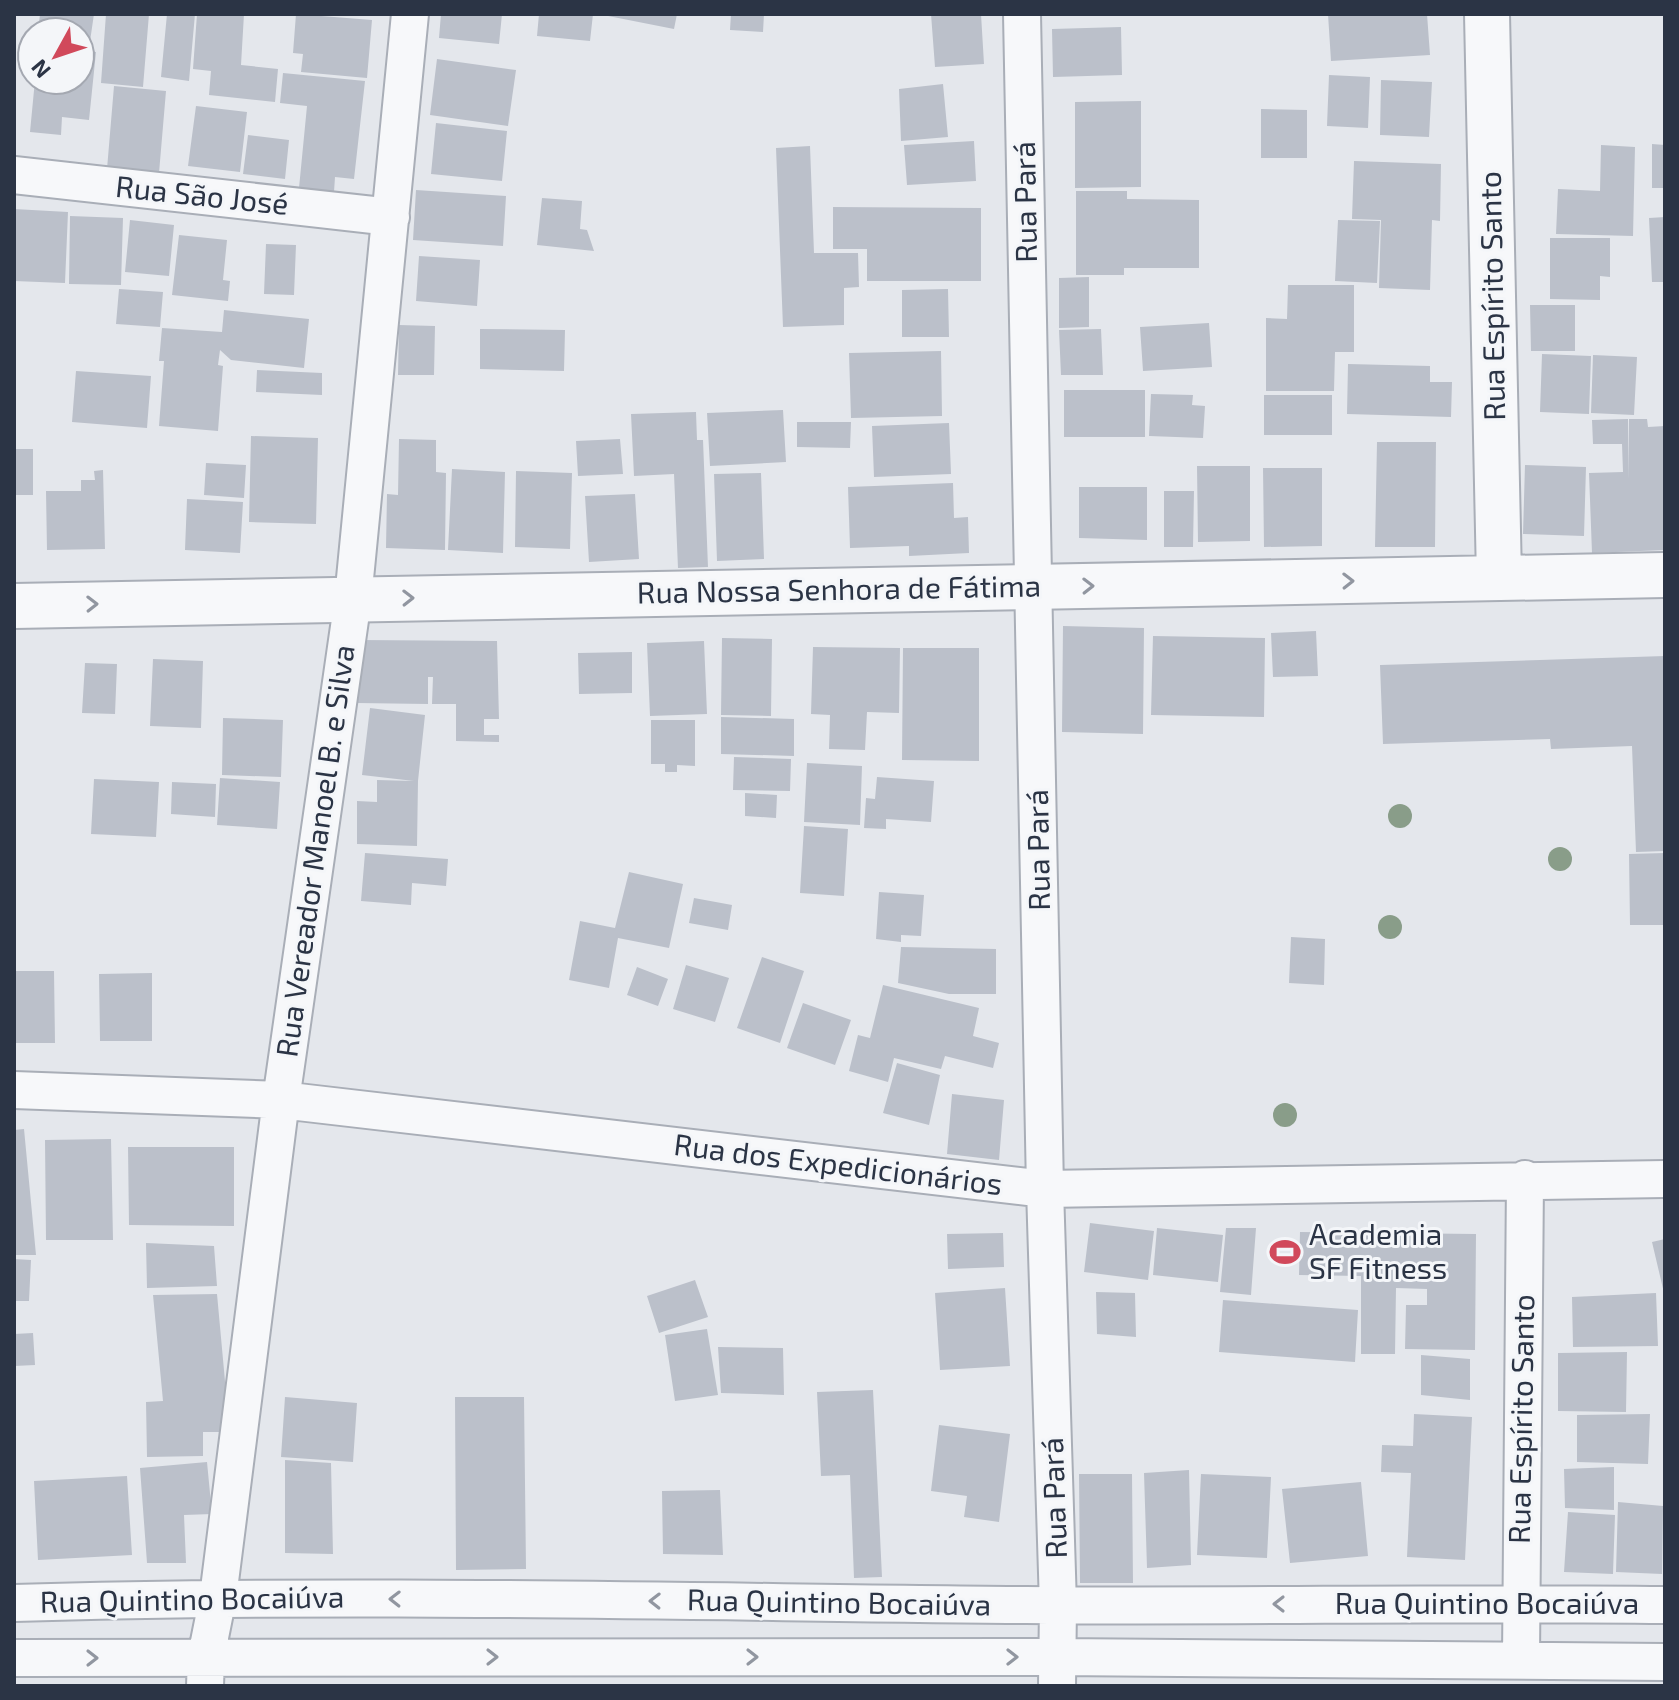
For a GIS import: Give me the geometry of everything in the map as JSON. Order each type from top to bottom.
[{"type":"street","name":"Rua Vereador Manoel B. e Silva","points":[[205,1671],[218,1597],[281,1100],[353,599],[410,14]]},
{"type":"street","name":"Rua Pará","points":[[1022,14],[1045,1189],[1058,1605],[1057,1672]]},
{"type":"street","name":"Rua Espírito Santo","points":[[1487,14],[1499,578]]},
{"type":"street","name":"Rua São José","points":[[14,175],[391,217]]},
{"type":"street","name":"Rua Nossa Senhora de Fátima","points":[[14,606],[1665,575]]},
{"type":"street","name":"Rua dos Expedicionários","points":[[14,1090],[281,1100],[1045,1189],[1665,1179]]},
{"type":"street","name":"Rua Espírito Santo","points":[[1521,1659],[1525,1179]]},
{"type":"street","name":"Rua Quintino Bocaiúva","points":[[14,1603],[218,1597],[1058,1605],[1665,1605]]},
{"type":"street","name":"Rua Quintino Bocaiúva","points":[[14,1658],[205,1671],[1057,1672],[1521,1659],[1665,1662]]},
{"type":"building","points":[[40,14],[94,14],[94,16]]},
{"type":"building","points":[[106,14],[149,14],[143,87],[101,83]]},
{"type":"building","points":[[167,14],[195,14],[189,81],[161,77]]},
{"type":"building","points":[[197,14],[244,14],[241,65],[278,69],[275,102],[209,95],[211,71],[193,69]]},
{"type":"building","points":[[296,14],[372,20],[367,78],[301,72],[303,54],[293,53]]},
{"type":"building","points":[[441,14],[502,14],[499,44],[439,38]]},
{"type":"building","points":[[539,14],[593,14],[590,41],[537,36]]},
{"type":"building","points":[[598,14],[677,14],[674,29]]},
{"type":"building","points":[[731,14],[764,14],[763,32],[730,30]]},
{"type":"building","points":[[931,14],[981,14],[984,64],[935,67]]},
{"type":"building","points":[[1328,14],[1427,14],[1430,55],[1331,61]]},
{"type":"building","points":[[1121,27],[1122,75],[1053,77],[1052,29]]},
{"type":"building","points":[[437,59],[516,70],[508,126],[430,115]]},
{"type":"building","points":[[283,73],[365,81],[354,179],[335,177],[334,192],[299,188],[307,106],[280,103]]},
{"type":"building","points":[[1329,75],[1370,77],[1368,128],[1327,126]]},
{"type":"building","points":[[1381,80],[1432,82],[1429,137],[1380,135]]},
{"type":"building","points":[[943,84],[948,137],[901,141],[899,89]]},
{"type":"building","points":[[114,86],[166,91],[159,173],[107,169]]},
{"type":"building","points":[[33,96],[91,96],[89,120],[62,117],[61,135],[30,132]]},
{"type":"building","points":[[1141,101],[1141,187],[1075,188],[1075,102]]},
{"type":"building","points":[[196,106],[247,112],[240,172],[188,166]]},
{"type":"building","points":[[1261,109],[1307,110],[1307,158],[1261,158]]},
{"type":"building","points":[[436,123],[507,131],[502,181],[431,174]]},
{"type":"building","points":[[248,135],[289,140],[285,179],[243,174]]},
{"type":"building","points":[[974,141],[976,181],[907,185],[904,145]]},
{"type":"building","points":[[1652,144],[1665,145],[1665,188],[1652,188]]},
{"type":"building","points":[[1601,145],[1635,147],[1633,236],[1556,234],[1558,189],[1600,191]]},
{"type":"building","points":[[810,146],[814,253],[858,253],[859,287],[844,288],[844,325],[783,327],[776,148]]},
{"type":"building","points":[[1354,161],[1441,164],[1440,221],[1432,220],[1430,290],[1379,288],[1381,220],[1352,219]]},
{"type":"building","points":[[416,190],[506,196],[503,246],[413,240]]},
{"type":"building","points":[[1076,191],[1127,191],[1127,199],[1199,200],[1199,268],[1124,268],[1124,275],[1076,275]]},
{"type":"building","points":[[542,198],[582,201],[580,229],[587,230],[594,251],[537,245]]},
{"type":"building","points":[[833,207],[981,208],[981,281],[867,281],[867,249],[833,249]]},
{"type":"building","points":[[14,209],[68,212],[65,283],[14,281]]},
{"type":"building","points":[[70,216],[123,218],[121,285],[69,284]]},
{"type":"building","points":[[1665,217],[1665,282],[1652,282],[1649,218]]},
{"type":"building","points":[[130,220],[174,225],[169,276],[125,272]]},
{"type":"building","points":[[1338,220],[1380,221],[1377,283],[1335,281]]},
{"type":"building","points":[[179,235],[227,240],[223,280],[230,281],[228,301],[172,295]]},
{"type":"building","points":[[1550,238],[1610,238],[1610,277],[1600,276],[1600,300],[1550,299]]},
{"type":"building","points":[[266,244],[296,245],[294,295],[264,294]]},
{"type":"building","points":[[419,256],[480,260],[477,306],[416,301]]},
{"type":"building","points":[[1089,277],[1089,327],[1059,328],[1059,278]]},
{"type":"building","points":[[1288,285],[1354,285],[1354,352],[1335,352],[1334,391],[1266,391],[1266,318],[1287,319]]},
{"type":"building","points":[[119,289],[163,292],[160,327],[116,324]]},
{"type":"building","points":[[948,289],[949,337],[902,337],[902,290]]},
{"type":"building","points":[[1530,305],[1575,305],[1575,351],[1531,351]]},
{"type":"building","points":[[224,310],[309,319],[304,368],[231,360],[220,350],[218,365],[223,366],[218,431],[159,426],[164,361],[159,361],[162,328],[222,332]]},
{"type":"building","points":[[1209,323],[1212,367],[1143,371],[1140,327]]},
{"type":"building","points":[[399,325],[435,326],[434,375],[398,375]]},
{"type":"building","points":[[480,329],[565,330],[564,371],[480,369]]},
{"type":"building","points":[[1101,329],[1103,375],[1061,375],[1059,330]]},
{"type":"building","points":[[941,351],[942,416],[851,418],[849,353]]},
{"type":"building","points":[[1542,354],[1591,356],[1589,414],[1540,412]]},
{"type":"building","points":[[1593,355],[1637,357],[1634,415],[1591,413]]},
{"type":"building","points":[[1348,364],[1430,366],[1430,382],[1452,382],[1451,417],[1347,414]]},
{"type":"building","points":[[257,370],[322,373],[322,395],[256,392]]},
{"type":"building","points":[[76,371],[151,376],[147,428],[72,422]]},
{"type":"building","points":[[1064,390],[1145,390],[1145,437],[1064,437]]},
{"type":"building","points":[[1151,394],[1193,395],[1192,405],[1205,406],[1203,438],[1149,436]]},
{"type":"building","points":[[1264,395],[1332,395],[1332,435],[1264,435]]},
{"type":"building","points":[[783,410],[786,462],[710,466],[707,413]]},
{"type":"building","points":[[696,412],[697,440],[703,440],[708,567],[678,568],[674,474],[634,476],[631,414]]},
{"type":"building","points":[[1628,419],[1629,480],[1629,419],[1647,419],[1648,427],[1665,426],[1665,550],[1592,553],[1589,473],[1623,472],[1622,444],[1593,444],[1592,420]]},
{"type":"building","points":[[797,422],[851,422],[850,448],[797,447]]},
{"type":"building","points":[[949,423],[951,474],[874,477],[872,426]]},
{"type":"building","points":[[251,436],[318,438],[316,524],[249,522]]},
{"type":"building","points":[[399,439],[436,440],[436,472],[446,473],[445,550],[386,548],[387,494],[398,495]]},
{"type":"building","points":[[620,439],[623,474],[578,476],[576,441]]},
{"type":"building","points":[[1377,442],[1436,442],[1435,547],[1375,547]]},
{"type":"building","points":[[14,449],[33,449],[33,495],[14,495]]},
{"type":"building","points":[[206,463],[246,465],[244,498],[204,495]]},
{"type":"building","points":[[1525,465],[1586,467],[1584,536],[1523,534]]},
{"type":"building","points":[[1197,466],[1250,466],[1250,541],[1198,542]]},
{"type":"building","points":[[1263,468],[1322,468],[1322,546],[1264,547]]},
{"type":"building","points":[[452,469],[505,472],[503,553],[448,550]]},
{"type":"building","points":[[103,470],[105,549],[47,550],[46,491],[81,491],[81,480],[95,480],[94,471]]},
{"type":"building","points":[[516,471],[572,473],[570,549],[515,547]]},
{"type":"building","points":[[761,473],[764,559],[717,561],[714,474]]},
{"type":"building","points":[[953,483],[954,518],[968,517],[969,553],[909,556],[909,546],[850,548],[848,487]]},
{"type":"building","points":[[1079,487],[1147,487],[1147,540],[1079,538]]},
{"type":"building","points":[[1164,491],[1194,491],[1193,547],[1164,547]]},
{"type":"building","points":[[635,494],[639,559],[589,562],[585,496]]},
{"type":"building","points":[[187,499],[243,502],[240,553],[185,550]]},
{"type":"building","points":[[1063,626],[1144,628],[1143,734],[1062,732]]},
{"type":"building","points":[[1316,631],[1318,676],[1273,677],[1271,633]]},
{"type":"building","points":[[1153,636],[1265,638],[1264,717],[1151,715]]},
{"type":"building","points":[[722,638],[772,639],[771,716],[721,715]]},
{"type":"building","points":[[358,640],[497,641],[499,719],[484,719],[484,735],[499,735],[499,742],[456,741],[456,704],[432,704],[433,677],[428,677],[428,704],[357,703]]},
{"type":"building","points":[[704,641],[707,714],[650,716],[647,643]]},
{"type":"building","points":[[813,647],[900,648],[899,713],[867,712],[865,750],[829,749],[830,715],[811,714]]},
{"type":"building","points":[[903,648],[979,648],[979,761],[902,760]]},
{"type":"building","points":[[632,652],[632,693],[579,694],[578,653]]},
{"type":"building","points":[[1665,656],[1665,851],[1636,852],[1632,746],[1551,749],[1550,739],[1383,744],[1380,665]]},
{"type":"building","points":[[153,659],[203,661],[201,728],[150,726]]},
{"type":"building","points":[[85,663],[117,664],[115,714],[82,713]]},
{"type":"building","points":[[370,708],[425,715],[418,781],[417,846],[357,844],[357,801],[377,802],[377,780],[414,781],[362,775]]},
{"type":"building","points":[[721,717],[794,719],[794,756],[721,754]]},
{"type":"building","points":[[223,718],[283,720],[281,777],[222,775]]},
{"type":"building","points":[[651,720],[695,720],[695,766],[677,765],[677,772],[665,772],[665,764],[651,764]]},
{"type":"building","points":[[734,757],[791,759],[790,791],[733,790]]},
{"type":"building","points":[[807,763],[862,766],[860,825],[804,822]]},
{"type":"building","points":[[877,777],[934,781],[931,822],[886,819],[886,829],[864,828],[866,798],[875,799]]},
{"type":"building","points":[[220,778],[280,782],[277,829],[217,825]]},
{"type":"building","points":[[94,779],[159,782],[156,837],[91,834]]},
{"type":"building","points":[[172,782],[216,784],[215,817],[171,814]]},
{"type":"building","points":[[745,793],[777,795],[776,818],[745,816]]},
{"type":"building","points":[[804,826],[848,829],[844,896],[800,893]]},
{"type":"building","points":[[365,853],[448,859],[446,886],[412,883],[411,905],[361,901]]},
{"type":"building","points":[[1665,853],[1665,925],[1630,925],[1629,854]]},
{"type":"building","points":[[629,872],[683,884],[669,948],[618,938],[609,988],[569,980],[580,921],[615,928]]},
{"type":"building","points":[[879,892],[924,895],[921,936],[901,935],[901,942],[876,939]]},
{"type":"building","points":[[694,898],[732,905],[728,930],[689,923]]},
{"type":"building","points":[[1291,937],[1325,939],[1324,985],[1289,983]]},
{"type":"building","points":[[901,947],[996,949],[996,994],[949,994],[898,983]]},
{"type":"building","points":[[762,957],[804,971],[780,1043],[737,1028]]},
{"type":"building","points":[[686,965],[729,978],[715,1022],[673,1009]]},
{"type":"building","points":[[637,967],[668,979],[658,1006],[627,995]]},
{"type":"building","points":[[14,971],[54,971],[55,1043],[14,1043]]},
{"type":"building","points":[[152,973],[152,1041],[100,1041],[99,974]]},
{"type":"building","points":[[883,985],[979,1008],[973,1036],[999,1043],[993,1068],[945,1056],[941,1069],[894,1058],[888,1082],[849,1071],[858,1035],[870,1038]]},
{"type":"building","points":[[803,1003],[851,1020],[835,1065],[787,1048]]},
{"type":"building","points":[[897,1063],[940,1075],[929,1125],[883,1113]]},
{"type":"building","points":[[952,1094],[1004,1100],[999,1160],[947,1154]]},
{"type":"building","points":[[24,1129],[36,1255],[14,1255],[14,1130]]},
{"type":"building","points":[[111,1139],[113,1240],[46,1240],[45,1140]]},
{"type":"building","points":[[128,1147],[234,1147],[234,1226],[129,1225]]},
{"type":"building","points":[[1090,1223],[1154,1231],[1148,1280],[1084,1272]]},
{"type":"building","points":[[1157,1228],[1223,1235],[1218,1282],[1153,1275]]},
{"type":"building","points":[[1226,1228],[1256,1228],[1251,1295],[1220,1292]]},
{"type":"building","points":[[1300,1232],[1476,1234],[1475,1350],[1405,1349],[1406,1305],[1427,1305],[1427,1289],[1396,1288],[1395,1354],[1361,1354],[1361,1276],[1299,1275]]},
{"type":"building","points":[[1003,1233],[1004,1267],[948,1269],[947,1234]]},
{"type":"building","points":[[1665,1239],[1665,1293],[1664,1293],[1652,1242]]},
{"type":"building","points":[[146,1243],[214,1246],[217,1286],[147,1288]]},
{"type":"building","points":[[14,1259],[31,1260],[29,1301],[14,1301]]},
{"type":"building","points":[[695,1280],[708,1317],[659,1333],[647,1296]]},
{"type":"building","points":[[1005,1288],[1010,1366],[940,1370],[935,1293]]},
{"type":"building","points":[[1096,1292],[1135,1293],[1136,1337],[1097,1334]]},
{"type":"building","points":[[1656,1293],[1658,1346],[1573,1347],[1572,1297]]},
{"type":"building","points":[[217,1294],[227,1403],[223,1432],[203,1432],[203,1456],[147,1457],[146,1402],[163,1401],[153,1295]]},
{"type":"building","points":[[1223,1300],[1358,1310],[1355,1362],[1219,1352]]},
{"type":"building","points":[[707,1329],[718,1395],[675,1401],[665,1335]]},
{"type":"building","points":[[33,1333],[35,1365],[14,1366],[14,1334]]},
{"type":"building","points":[[718,1347],[783,1348],[784,1395],[721,1393]]},
{"type":"building","points":[[1627,1352],[1626,1412],[1558,1411],[1558,1353]]},
{"type":"building","points":[[1421,1355],[1470,1359],[1470,1400],[1421,1395]]},
{"type":"building","points":[[873,1390],[882,1577],[854,1578],[850,1475],[821,1476],[817,1392]]},
{"type":"building","points":[[285,1397],[357,1403],[353,1462],[281,1457]]},
{"type":"building","points":[[455,1397],[524,1397],[526,1569],[456,1570]]},
{"type":"building","points":[[1414,1414],[1472,1417],[1465,1560],[1407,1557],[1411,1473],[1381,1472],[1382,1445],[1413,1446]]},
{"type":"building","points":[[1650,1414],[1648,1464],[1577,1462],[1577,1415]]},
{"type":"building","points":[[939,1425],[1010,1434],[999,1522],[964,1517],[967,1496],[931,1491]]},
{"type":"building","points":[[285,1460],[331,1463],[333,1554],[285,1553]]},
{"type":"building","points":[[207,1462],[212,1514],[184,1515],[186,1563],[147,1563],[140,1468]]},
{"type":"building","points":[[1614,1467],[1614,1510],[1565,1508],[1564,1469]]},
{"type":"building","points":[[1189,1470],[1191,1565],[1147,1568],[1144,1473]]},
{"type":"building","points":[[1079,1474],[1132,1474],[1133,1583],[1080,1583]]},
{"type":"building","points":[[1201,1474],[1271,1477],[1267,1558],[1197,1555]]},
{"type":"building","points":[[127,1476],[132,1555],[38,1560],[34,1481]]},
{"type":"building","points":[[1361,1482],[1368,1556],[1290,1563],[1282,1489]]},
{"type":"building","points":[[720,1490],[723,1555],[663,1554],[662,1491]]},
{"type":"building","points":[[1618,1502],[1663,1506],[1662,1574],[1616,1572]]},
{"type":"building","points":[[1568,1512],[1615,1515],[1613,1574],[1564,1572]]},
{"type":"place","name":"Academia SF Fitness","points":[[1285,1252]]}]
